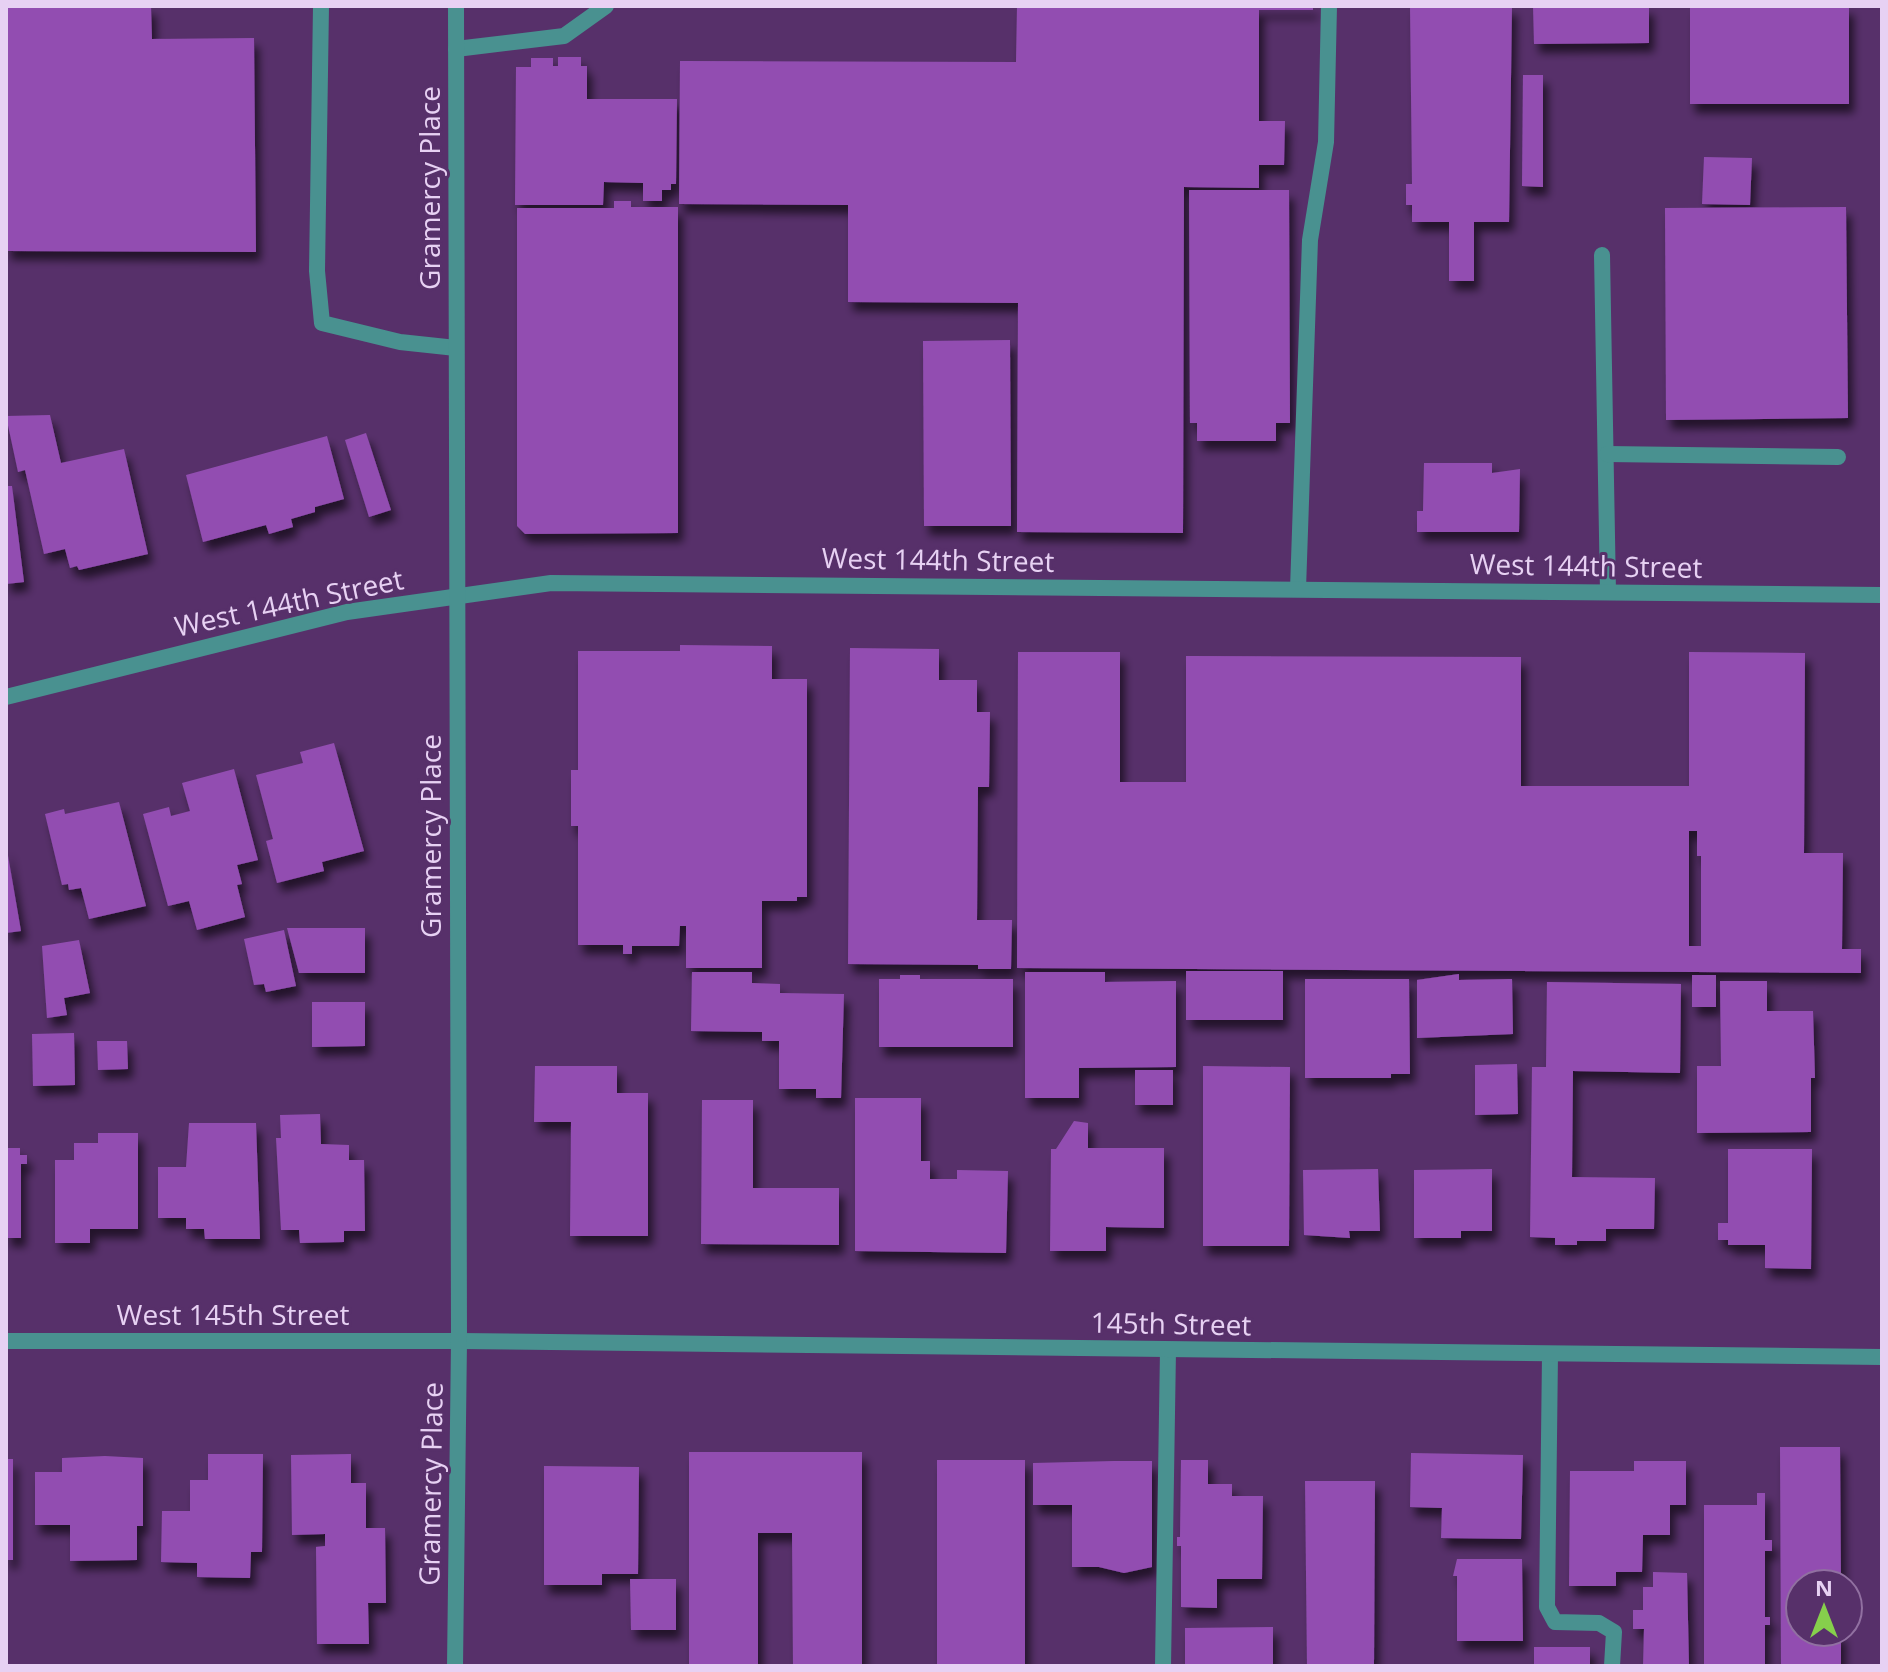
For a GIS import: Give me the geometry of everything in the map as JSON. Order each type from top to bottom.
[{"type":"street","points":[[321,6],[317,271],[322,323],[400,342],[456,348]]},
{"type":"street","name":"Gramercy Place","points":[[455,1666],[459,1341],[456,6]]},
{"type":"street","points":[[456,49],[564,36],[606,6]]},
{"type":"street","points":[[1298,589],[1310,240],[1326,142],[1329,6]]},
{"type":"street","points":[[1602,255],[1608,592]]},
{"type":"street","points":[[1607,454],[1838,457]]},
{"type":"street","name":"West 144th Street","points":[[6,697],[347,612],[551,583],[1882,595]]},
{"type":"street","name":"West 145th Street","points":[[6,1341],[459,1341]]},
{"type":"street","name":"145th Street","points":[[459,1341],[1882,1357]]},
{"type":"street","points":[[1163,1666],[1168,1350]]},
{"type":"street","points":[[1550,1354],[1547,1607],[1555,1622],[1599,1623],[1614,1632],[1612,1666]]},
{"type":"building","points":[[6,6],[151,6],[152,39],[254,38],[256,252],[6,251]]},
{"type":"building","points":[[1017,6],[1313,6],[1313,10],[1259,10],[1259,121],[1285,121],[1284,165],[1259,165],[1259,188],[1184,187],[1183,533],[1017,532],[1018,303],[848,302],[848,205],[679,204],[680,61],[1016,62]]},
{"type":"building","points":[[1410,6],[1512,6],[1509,222],[1474,222],[1474,281],[1449,281],[1449,222],[1412,222],[1412,205],[1406,205],[1406,184],[1412,184]]},
{"type":"building","points":[[1533,6],[1649,6],[1649,43],[1534,44]]},
{"type":"building","points":[[1690,6],[1849,6],[1849,104],[1690,104]]},
{"type":"building","points":[[558,57],[581,57],[581,66],[587,66],[587,99],[677,99],[676,184],[671,184],[671,190],[662,190],[662,201],[643,201],[643,183],[604,182],[603,205],[515,205],[516,67],[531,67],[531,58],[553,58],[553,66],[558,66]]},
{"type":"building","points":[[1523,75],[1543,75],[1543,187],[1522,186]]},
{"type":"building","points":[[1704,157],[1752,158],[1750,205],[1702,204]]},
{"type":"building","points":[[1189,190],[1289,190],[1290,423],[1276,423],[1276,441],[1197,441],[1197,423],[1190,423]]},
{"type":"building","points":[[614,201],[631,201],[631,207],[678,207],[678,533],[525,534],[517,526],[517,208],[614,208]]},
{"type":"building","points":[[1846,207],[1848,418],[1666,420],[1665,208]]},
{"type":"building","points":[[1010,340],[1011,526],[924,526],[923,341]]},
{"type":"building","points":[[50,415],[61,463],[124,449],[148,554],[79,570],[77,566],[70,568],[65,549],[44,554],[25,470],[18,472],[6,416]]},
{"type":"building","points":[[366,433],[391,510],[369,517],[345,440]]},
{"type":"building","points":[[327,436],[344,499],[315,507],[315,512],[291,519],[293,527],[269,534],[266,525],[203,542],[186,475]]},
{"type":"building","points":[[1424,463],[1492,463],[1492,473],[1520,469],[1519,532],[1417,532],[1417,511],[1423,511]]},
{"type":"building","points":[[6,486],[12,486],[24,582],[6,584]]},
{"type":"building","points":[[680,645],[772,646],[772,679],[807,679],[807,897],[797,897],[797,901],[762,901],[762,968],[686,968],[686,926],[680,926],[679,946],[632,946],[632,954],[623,954],[623,945],[578,945],[578,826],[571,826],[571,770],[578,770],[578,651],[680,651]]},
{"type":"building","points":[[850,648],[939,649],[939,680],[977,680],[977,712],[990,712],[989,787],[978,787],[977,920],[1012,920],[1011,969],[978,969],[978,965],[848,964]]},
{"type":"building","points":[[1018,652],[1120,652],[1120,782],[1186,782],[1186,656],[1521,657],[1521,786],[1689,786],[1689,652],[1805,653],[1804,853],[1843,853],[1842,949],[1861,949],[1861,973],[1017,968]],"holes":[[[1689,831],[1697,831],[1697,856],[1701,856],[1701,946],[1689,946]]]},
{"type":"building","points":[[334,743],[364,851],[322,862],[324,871],[277,883],[266,841],[273,839],[256,775],[303,763],[300,752]]},
{"type":"building","points":[[234,769],[258,860],[237,865],[242,884],[237,885],[245,917],[197,930],[189,901],[168,906],[143,814],[169,807],[171,816],[190,811],[182,783]]},
{"type":"building","points":[[119,802],[146,906],[89,919],[81,888],[69,890],[68,884],[62,885],[45,814],[64,809],[65,814]]},
{"type":"building","points":[[6,844],[21,931],[6,933]]},
{"type":"building","points":[[287,928],[365,928],[365,973],[299,973]]},
{"type":"building","points":[[284,930],[296,986],[266,992],[264,984],[254,985],[244,939]]},
{"type":"building","points":[[79,940],[90,993],[64,998],[67,1015],[47,1018],[42,946]]},
{"type":"building","points":[[1186,971],[1283,971],[1283,1020],[1186,1020]]},
{"type":"building","points":[[692,972],[752,972],[752,983],[780,984],[780,993],[844,994],[841,1098],[816,1098],[816,1089],[779,1089],[779,1041],[762,1041],[762,1032],[691,1031]]},
{"type":"building","points":[[1025,972],[1105,972],[1105,982],[1176,981],[1176,1067],[1079,1068],[1079,1098],[1025,1098]]},
{"type":"building","points":[[1459,974],[1459,980],[1512,979],[1513,1034],[1417,1038],[1417,980]]},
{"type":"building","points":[[900,975],[920,975],[920,979],[1013,979],[1013,1047],[879,1047],[879,979],[900,979]]},
{"type":"building","points":[[1692,975],[1716,975],[1716,1007],[1692,1007]]},
{"type":"building","points":[[1305,979],[1409,979],[1410,1074],[1391,1074],[1391,1078],[1305,1078]]},
{"type":"building","points":[[1720,981],[1767,981],[1767,1011],[1813,1011],[1815,1078],[1811,1078],[1811,1132],[1697,1133],[1697,1066],[1721,1066]]},
{"type":"building","points":[[1547,982],[1681,984],[1680,1073],[1573,1071],[1572,1177],[1655,1178],[1654,1229],[1606,1229],[1606,1241],[1577,1241],[1577,1245],[1555,1245],[1555,1238],[1530,1237],[1532,1067],[1546,1067]]},
{"type":"building","points":[[312,1002],[365,1002],[365,1046],[312,1047]]},
{"type":"building","points":[[74,1033],[75,1085],[33,1086],[32,1034]]},
{"type":"building","points":[[97,1041],[127,1041],[128,1069],[98,1070]]},
{"type":"building","points":[[1517,1064],[1518,1114],[1475,1115],[1475,1065]]},
{"type":"building","points":[[535,1066],[617,1066],[617,1093],[648,1093],[648,1236],[570,1236],[571,1122],[534,1122]]},
{"type":"building","points":[[1203,1066],[1290,1067],[1289,1246],[1203,1246]]},
{"type":"building","points":[[1135,1070],[1173,1070],[1173,1105],[1135,1105]]},
{"type":"building","points":[[855,1098],[921,1098],[921,1161],[930,1161],[930,1179],[957,1179],[957,1170],[1008,1171],[1006,1253],[855,1251]]},
{"type":"building","points":[[702,1100],[753,1100],[753,1188],[839,1188],[839,1245],[701,1244]]},
{"type":"building","points":[[320,1114],[321,1144],[349,1145],[349,1160],[364,1160],[365,1231],[344,1231],[344,1242],[300,1243],[299,1230],[281,1230],[276,1138],[281,1138],[280,1115]]},
{"type":"building","points":[[1074,1121],[1088,1123],[1088,1148],[1164,1148],[1164,1228],[1106,1227],[1106,1251],[1050,1251],[1051,1149],[1056,1149]]},
{"type":"building","points":[[189,1123],[256,1123],[260,1239],[205,1239],[204,1229],[186,1229],[186,1218],[158,1218],[158,1167],[186,1167]]},
{"type":"building","points":[[98,1133],[138,1133],[138,1229],[90,1229],[90,1243],[55,1243],[55,1160],[74,1160],[74,1143],[98,1143]]},
{"type":"building","points":[[6,1148],[20,1148],[20,1155],[27,1155],[27,1164],[21,1164],[21,1238],[6,1238]]},
{"type":"building","points":[[1728,1149],[1812,1149],[1811,1269],[1765,1268],[1765,1245],[1728,1245],[1728,1240],[1718,1240],[1718,1223],[1728,1223]]},
{"type":"building","points":[[1378,1169],[1380,1231],[1349,1231],[1350,1238],[1304,1235],[1303,1170]]},
{"type":"building","points":[[1492,1169],[1492,1231],[1461,1231],[1461,1238],[1414,1238],[1414,1170]]},
{"type":"building","points":[[1780,1447],[1840,1447],[1841,1568],[1784,1568],[1784,1648],[1841,1648],[1841,1666],[1781,1666]]},
{"type":"building","points":[[689,1452],[862,1452],[862,1666],[793,1666],[792,1533],[758,1533],[758,1666],[689,1666]]},
{"type":"building","points":[[1411,1453],[1523,1455],[1521,1539],[1441,1538],[1442,1508],[1410,1507]]},
{"type":"building","points":[[208,1454],[263,1454],[262,1552],[251,1552],[250,1578],[197,1577],[197,1563],[161,1562],[162,1511],[190,1511],[190,1480],[208,1480]]},
{"type":"building","points":[[351,1454],[351,1483],[366,1483],[366,1528],[385,1528],[386,1603],[368,1603],[369,1644],[317,1644],[316,1547],[325,1546],[325,1534],[292,1535],[291,1455]]},
{"type":"building","points":[[62,1458],[143,1458],[143,1526],[137,1526],[137,1560],[70,1561],[70,1525],[35,1525],[35,1472],[62,1472]]},
{"type":"building","points":[[6,1459],[13,1459],[13,1560],[6,1560]]},
{"type":"building","points":[[937,1460],[1025,1460],[1025,1666],[937,1666]]},
{"type":"building","points":[[1181,1460],[1208,1460],[1208,1484],[1232,1484],[1232,1496],[1263,1496],[1262,1579],[1217,1579],[1217,1608],[1181,1607],[1181,1546],[1177,1546],[1177,1537],[1180,1537]]},
{"type":"building","points":[[1152,1461],[1152,1567],[1124,1573],[1099,1567],[1072,1567],[1072,1505],[1033,1505],[1033,1463]]},
{"type":"building","points":[[1634,1461],[1686,1461],[1686,1505],[1670,1505],[1670,1535],[1643,1535],[1642,1572],[1616,1572],[1616,1586],[1569,1586],[1570,1471],[1634,1471]]},
{"type":"building","points":[[544,1466],[639,1467],[638,1574],[602,1574],[602,1585],[544,1585]]},
{"type":"building","points":[[1305,1481],[1375,1481],[1374,1666],[1307,1666]]},
{"type":"building","points":[[1757,1493],[1765,1493],[1765,1540],[1772,1540],[1772,1551],[1765,1551],[1765,1617],[1770,1617],[1770,1625],[1765,1625],[1765,1666],[1704,1666],[1704,1505],[1757,1505]]},
{"type":"building","points":[[1457,1559],[1522,1559],[1523,1641],[1457,1641],[1457,1576],[1453,1576]]},
{"type":"building","points":[[1653,1572],[1687,1573],[1689,1666],[1643,1666],[1644,1629],[1633,1629],[1633,1610],[1643,1610],[1643,1587],[1653,1587]]},
{"type":"building","points":[[630,1579],[676,1579],[676,1630],[631,1630]]},
{"type":"building","points":[[1273,1627],[1273,1666],[1185,1666],[1185,1628]]},
{"type":"building","points":[[1534,1647],[1590,1647],[1590,1666],[1534,1666]]}]
